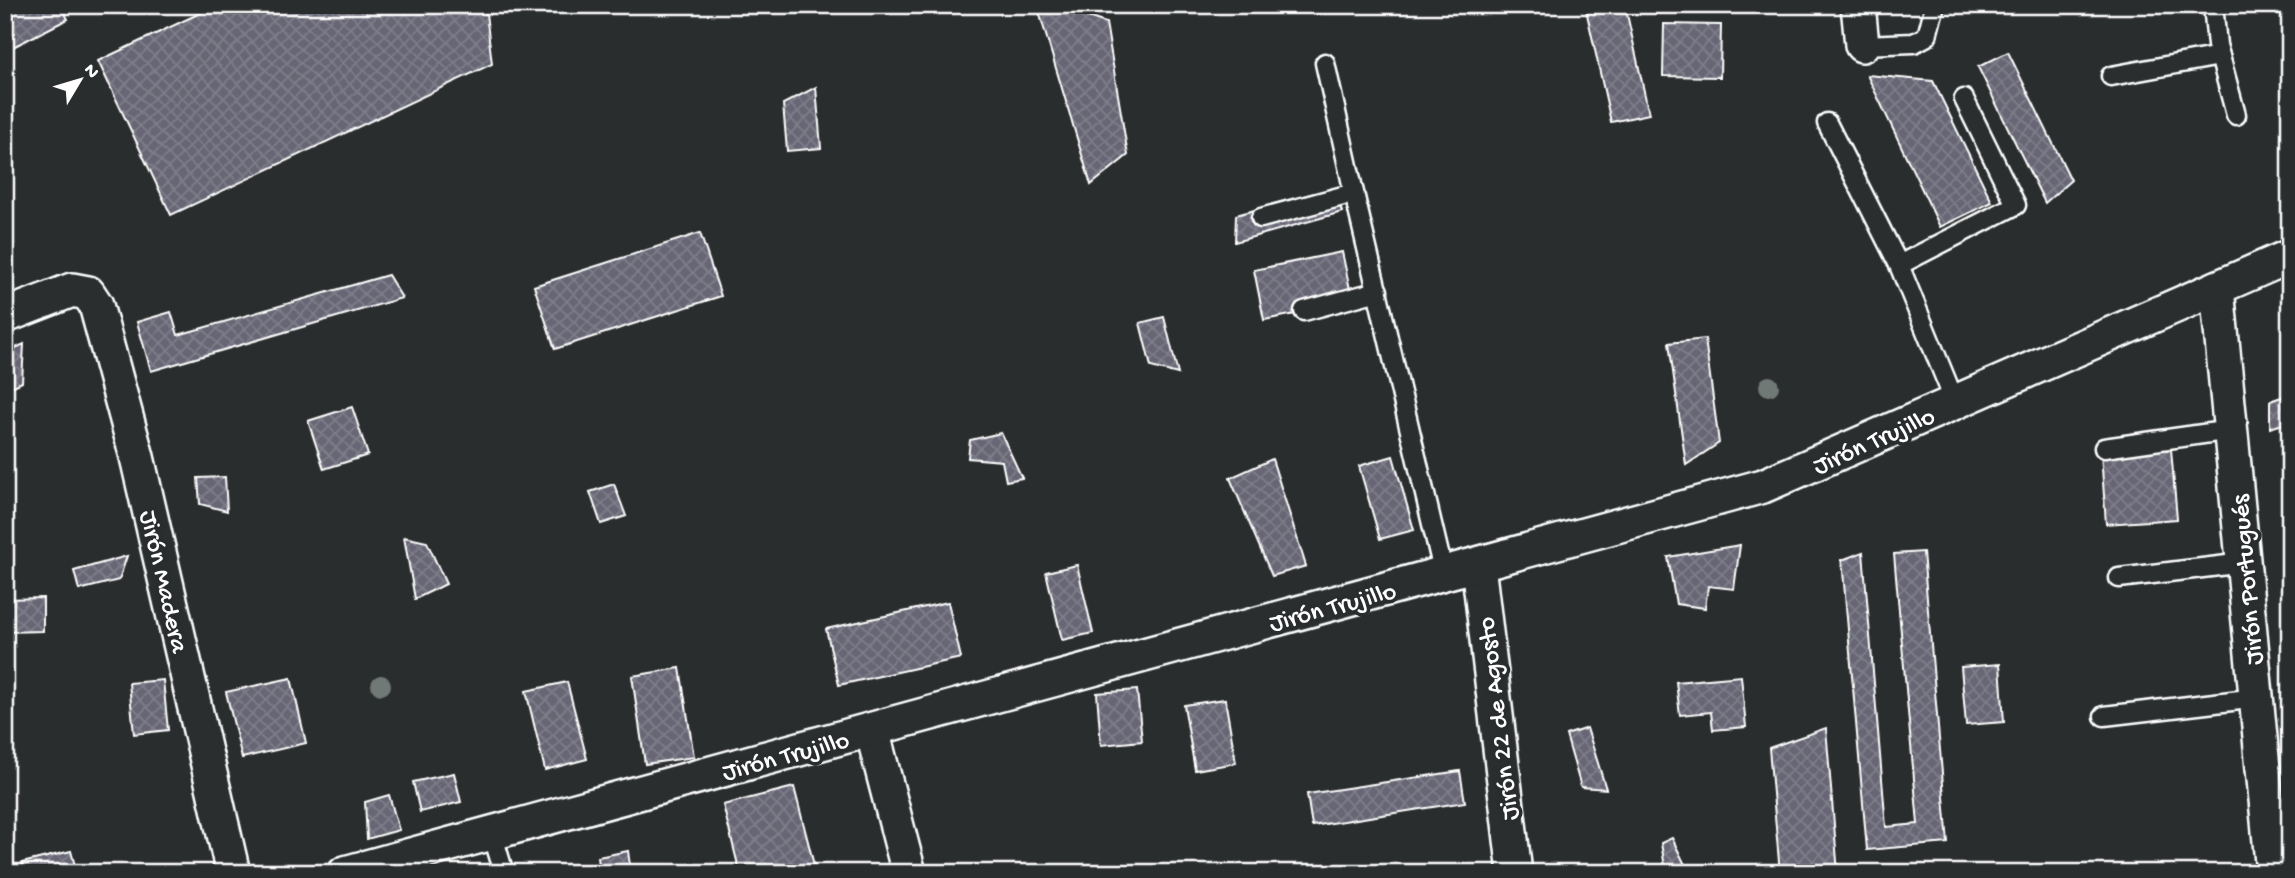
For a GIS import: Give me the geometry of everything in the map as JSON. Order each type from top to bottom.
[{"type":"street","points":[[1858,5],[1862,45]]},
{"type":"street","name":"Jirón Trujillo","points":[[345,873],[1763,486],[2290,256]]},
{"type":"street","name":"Jirón Portugués","points":[[2217,288],[2273,873]]},
{"type":"street","name":"Jirón Madera","points":[[5,316],[72,290],[88,293],[96,305],[137,457],[233,873]]},
{"type":"street","name":"Jirón 22 de Agosto","points":[[1478,565],[1515,873]]},
{"type":"street","points":[[873,730],[909,873]]},
{"type":"lane","points":[[1862,45],[1914,43],[1927,36],[1935,5]]},
{"type":"lane","points":[[2213,5],[2220,56],[2236,115]]},
{"type":"lane","points":[[2111,76],[2220,56]]},
{"type":"lane","points":[[1325,63],[1444,575]]},
{"type":"lane","points":[[1899,265],[2016,205],[1964,99]]},
{"type":"lane","points":[[1827,123],[1899,265],[1955,402]]},
{"type":"lane","points":[[1261,218],[1354,193]]},
{"type":"lane","points":[[1304,311],[1378,291]]},
{"type":"lane","points":[[2104,448],[2231,430]]},
{"type":"lane","points":[[2119,578],[2244,563]]},
{"type":"lane","points":[[2104,716],[2257,698]]},
{"type":"lane","points":[[492,833],[504,873]]},
{"type":"building","points":[[5,5],[61,5],[68,19],[5,51]]},
{"type":"building","points":[[217,5],[485,5],[492,64],[171,215],[98,61]]},
{"type":"building","points":[[1037,5],[1051,5],[1106,23],[1128,155],[1091,185]]},
{"type":"building","points":[[1585,5],[1625,5],[1649,114],[1611,122]]},
{"type":"building","points":[[1664,24],[1721,25],[1720,77],[1663,76]]},
{"type":"building","points":[[2008,52],[2071,180],[2045,203],[1978,67]]},
{"type":"building","points":[[1867,75],[1933,81],[1992,202],[1940,227]]},
{"type":"building","points":[[816,87],[821,148],[787,151],[783,104]]},
{"type":"building","points":[[1335,188],[1342,212],[1235,242],[1236,215]]},
{"type":"building","points":[[700,233],[721,296],[555,349],[534,286]]},
{"type":"building","points":[[1342,252],[1353,303],[1264,320],[1254,270]]},
{"type":"building","points":[[388,275],[402,298],[151,371],[137,322],[171,312],[178,335]]},
{"type":"building","points":[[1164,317],[1178,374],[1151,367],[1140,323]]},
{"type":"building","points":[[1705,339],[1719,443],[1686,465],[1669,343]]},
{"type":"building","points":[[24,344],[22,382],[5,390],[5,353]]},
{"type":"building","points":[[2290,394],[2290,422],[2270,428],[2270,401]]},
{"type":"building","points":[[352,407],[368,455],[324,469],[308,421]]},
{"type":"building","points":[[1001,433],[1022,478],[1006,481],[1002,461],[968,458],[970,440]]},
{"type":"building","points":[[2171,449],[2177,519],[2106,524],[2101,454]]},
{"type":"building","points":[[1393,456],[1414,530],[1380,539],[1359,466]]},
{"type":"building","points":[[1272,459],[1306,566],[1272,576],[1230,478]]},
{"type":"building","points":[[225,477],[227,511],[200,504],[198,478]]},
{"type":"building","points":[[614,484],[626,516],[601,524],[590,492]]},
{"type":"building","points":[[404,537],[427,542],[446,584],[415,599]]},
{"type":"building","points":[[1740,545],[1734,589],[1708,586],[1705,608],[1676,604],[1668,557]]},
{"type":"building","points":[[1863,552],[1886,827],[1918,824],[1894,554],[1923,552],[1948,843],[1867,850],[1842,560]]},
{"type":"building","points":[[127,556],[119,580],[79,590],[74,571]]},
{"type":"building","points":[[1077,565],[1093,633],[1062,640],[1046,572]]},
{"type":"building","points":[[43,598],[43,631],[5,632],[5,599]]},
{"type":"building","points":[[948,602],[961,658],[839,685],[826,629]]},
{"type":"building","points":[[2000,664],[2004,722],[1966,725],[1961,667]]},
{"type":"building","points":[[680,668],[694,757],[645,764],[632,676]]},
{"type":"building","points":[[1741,676],[1746,727],[1713,730],[1711,712],[1680,715],[1676,682]]},
{"type":"building","points":[[291,678],[306,743],[242,758],[226,692]]},
{"type":"building","points":[[163,680],[168,730],[134,734],[129,683]]},
{"type":"building","points":[[567,682],[587,759],[545,770],[526,691]]},
{"type":"building","points":[[1137,690],[1142,741],[1101,745],[1097,693]]},
{"type":"building","points":[[1225,699],[1236,763],[1195,770],[1184,705]]},
{"type":"building","points":[[1587,728],[1606,789],[1581,787],[1566,735]]},
{"type":"building","points":[[1826,728],[1838,873],[1780,873],[1769,748]]},
{"type":"building","points":[[1460,771],[1465,802],[1312,826],[1307,794]]},
{"type":"building","points":[[454,773],[461,802],[420,812],[413,782]]},
{"type":"building","points":[[794,787],[816,873],[740,873],[723,805]]},
{"type":"building","points":[[389,795],[399,830],[367,839],[365,802]]},
{"type":"building","points":[[1672,838],[1689,873],[1666,873],[1661,843]]},
{"type":"building","points":[[71,851],[77,873],[25,873],[22,863]]},
{"type":"building","points":[[628,851],[631,873],[600,873],[598,857]]}]
